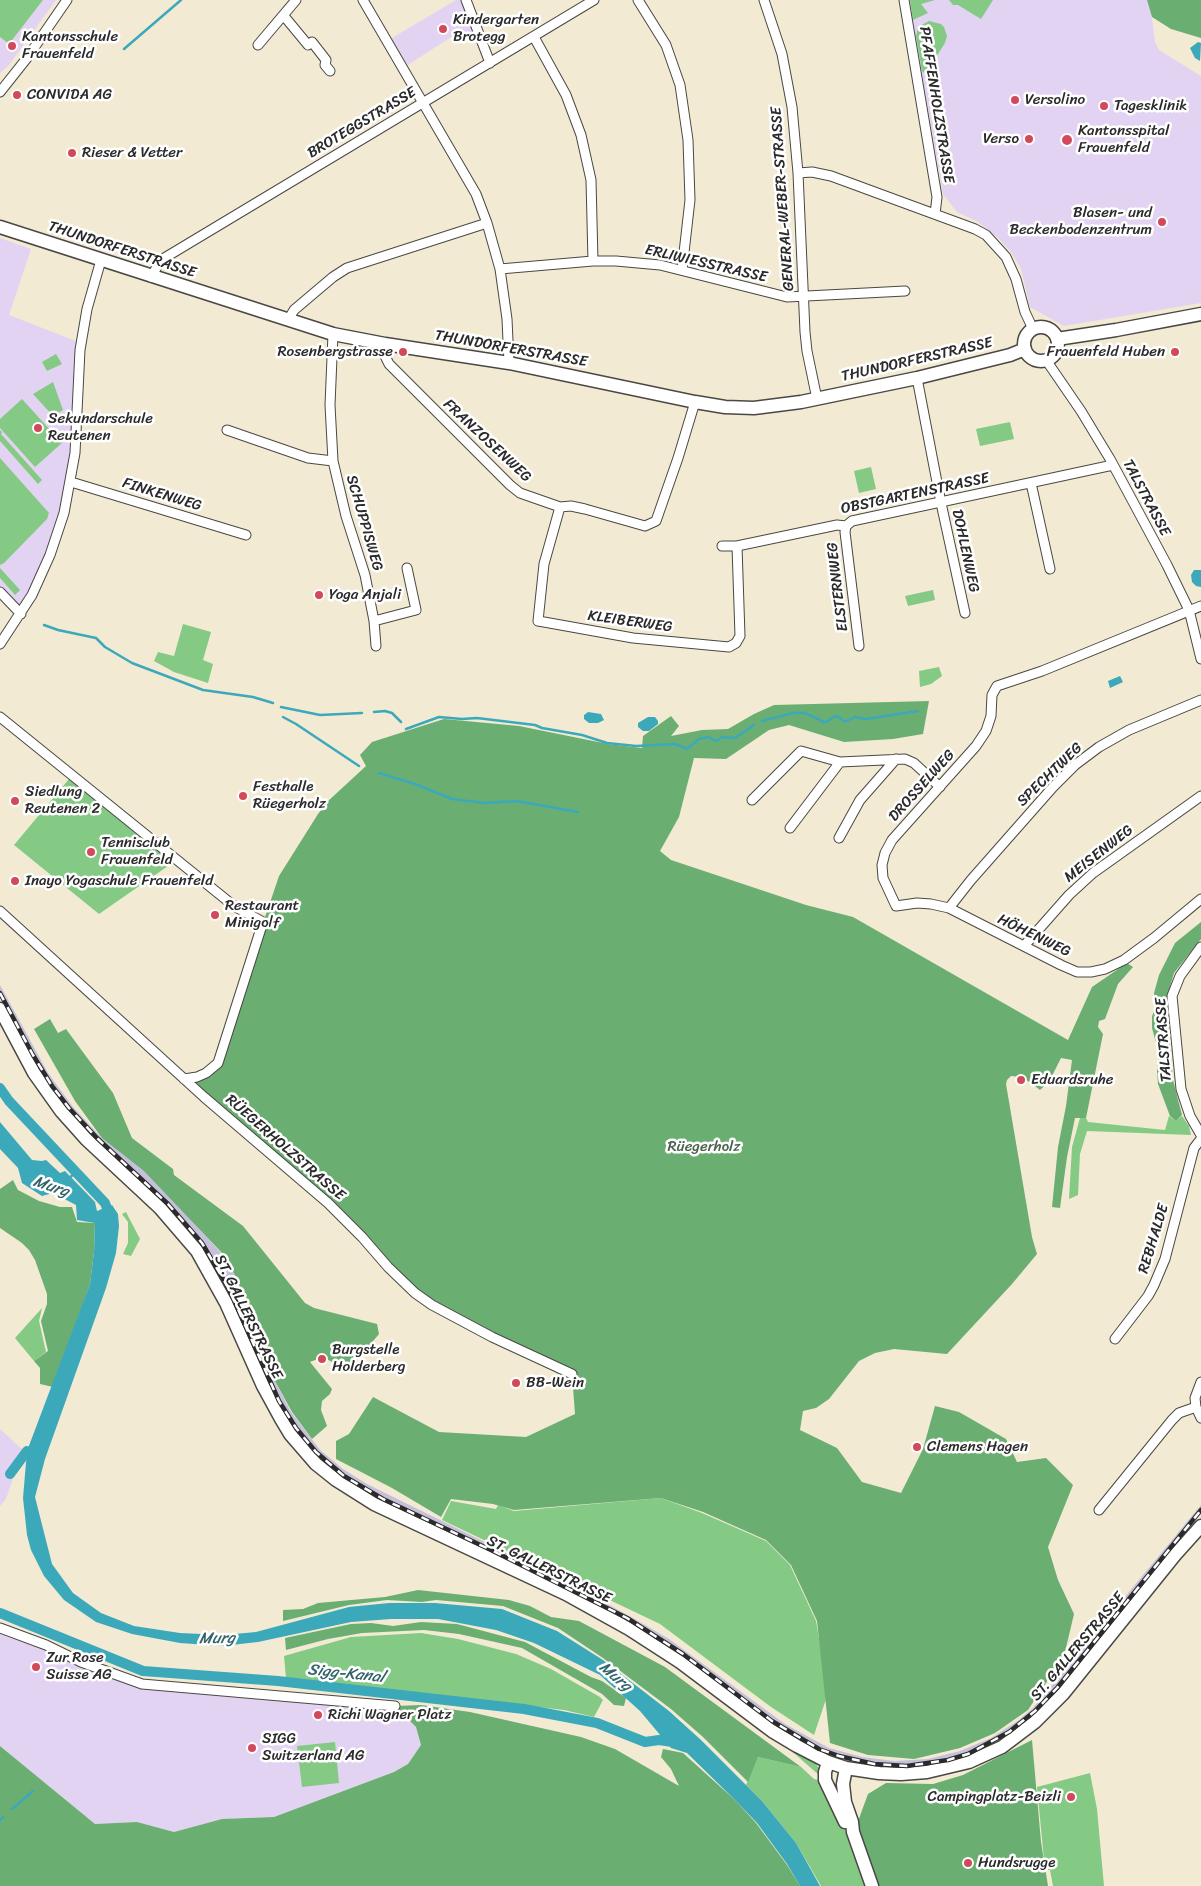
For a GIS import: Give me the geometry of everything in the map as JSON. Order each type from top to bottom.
[{"type":"main road","name":"THUNDORFERSTRASSE","points":[[0,227],[333,334],[509,363],[725,407],[754,408],[816,399],[917,378],[1010,355],[1025,349]]},
{"type":"main road","points":[[1057,339],[1201,314]]},
{"type":"main road","points":[[1046,328],[1055,334],[1057,339],[1057,349],[1046,360],[1036,360],[1027,354],[1025,349],[1026,335],[1033,329],[1046,328]]},
{"type":"main road","name":"ST. GALLERSTRASSE","points":[[0,1009],[34,1073],[61,1111],[86,1139],[160,1208],[197,1251],[226,1303],[263,1386],[281,1419],[290,1434],[316,1464],[336,1480],[374,1504],[566,1594],[629,1629],[680,1662],[772,1731],[828,1762],[846,1768],[901,1774],[934,1771],[962,1764],[1002,1747],[1022,1734],[1063,1694],[1175,1555],[1201,1526]]},
{"type":"main road","points":[[828,1762],[825,1772],[827,1786],[847,1825],[853,1832]]},
{"type":"main road","points":[[846,1768],[842,1784],[853,1832],[872,1886]]},
{"type":"street","points":[[0,92],[27,58],[67,0]]},
{"type":"street","points":[[258,45],[296,0]]},
{"type":"street","points":[[362,0],[424,102],[476,194],[488,223],[500,270],[507,319],[509,363]]},
{"type":"street","points":[[466,0],[490,63]]},
{"type":"street","name":"BROTEGGSTRASSE","points":[[151,276],[161,260],[594,0]]},
{"type":"street","points":[[638,0],[666,45],[680,85],[688,140],[690,200],[682,270]]},
{"type":"street","name":"GENERAL-WEBER-STRASSE","points":[[764,0],[782,54],[792,108],[798,173],[806,351],[816,399]]},
{"type":"street","name":"PFAFFENHOLZSTRASSE","points":[[904,0],[937,197],[935,214]]},
{"type":"street","points":[[284,16],[308,45],[312,42],[326,60],[325,65],[330,71]]},
{"type":"street","points":[[534,37],[566,96],[581,135],[591,180],[593,261]]},
{"type":"street","points":[[798,173],[822,173],[975,229],[986,235],[1006,257],[1016,279],[1023,308],[1033,329]]},
{"type":"street","points":[[288,320],[294,310],[347,268],[488,223]]},
{"type":"street","points":[[0,644],[32,595],[50,555],[64,513],[76,432],[80,350],[87,309],[101,260]]},
{"type":"street","name":"ERLIWIESSTRASSE","points":[[500,270],[593,261],[640,262],[682,270],[787,296],[906,291]]},
{"type":"street","name":"SCHUPPISWEG","points":[[333,334],[330,396],[333,461],[346,516],[365,574],[374,621],[376,646]]},
{"type":"street","name":"FRANZOSENWEG","points":[[385,344],[384,354],[389,364],[520,493],[560,507],[571,506],[585,509],[645,526],[656,521],[695,402]]},
{"type":"street","name":"TALSTRASSE","points":[[1046,360],[1081,411],[1114,465],[1167,565],[1189,610],[1201,659]]},
{"type":"street","name":"DOHLENWEG","points":[[917,378],[940,503],[965,613]]},
{"type":"street","name":"SCHUPPISWEG","points":[[227,430],[308,458],[333,461]]},
{"type":"street","name":"OBSTGARTENSTRASSE","points":[[722,546],[737,546],[837,525],[846,526],[852,521],[1114,465]]},
{"type":"street","name":"FINKENWEG","points":[[70,482],[246,535]]},
{"type":"street","points":[[1031,483],[1050,569]]},
{"type":"street","name":"KLEIBERWEG","points":[[560,507],[544,564],[538,620],[544,622],[633,638],[729,647],[736,643],[740,636],[737,546]]},
{"type":"street","name":"ELSTERNWEG","points":[[846,526],[845,532],[859,646]]},
{"type":"street","name":"SCHUPPISWEG","points":[[374,621],[416,610],[407,568]]},
{"type":"street","points":[[0,592],[21,614]]},
{"type":"street","points":[[1189,610],[1201,606]]},
{"type":"street","name":"DROSSELWEG","points":[[896,906],[883,878],[882,865],[885,853],[892,840],[976,746],[986,731],[991,716],[992,695],[997,686],[1042,671],[1189,610]]},
{"type":"street","name":"SPECHTWEG","points":[[949,908],[971,880],[1053,787],[1075,765],[1099,747],[1129,730],[1201,700]]},
{"type":"street","points":[[0,717],[234,906],[263,922],[218,1063],[206,1074],[184,1079]]},
{"type":"street","points":[[752,800],[801,751],[840,762],[906,759],[940,787]]},
{"type":"street","points":[[839,838],[860,800],[896,759]]},
{"type":"street","points":[[790,828],[840,762]]},
{"type":"street","name":"MEISENWEG","points":[[1024,946],[1069,895],[1092,873],[1201,796]]},
{"type":"street","name":"HÖHENWEG","points":[[896,906],[917,903],[949,908],[1061,965],[1077,972],[1091,972],[1105,969],[1124,960],[1201,899]]},
{"type":"street","name":"RÜEGERHOLZSTRASSE","points":[[0,911],[184,1079],[328,1203],[415,1293],[432,1305],[492,1337],[572,1374]]},
{"type":"street","name":"TALSTRASSE","points":[[1201,947],[1180,976],[1172,996],[1181,1089],[1190,1116],[1201,1135]]},
{"type":"street","name":"REBHALDE","points":[[1115,1339],[1148,1296],[1154,1285],[1165,1259],[1194,1148],[1201,1139]]},
{"type":"street","points":[[1201,1382],[1195,1398],[1196,1407],[1201,1418]]},
{"type":"street","points":[[1099,1510],[1172,1420],[1179,1413],[1196,1407]]},
{"type":"street","points":[[0,1628],[82,1662],[142,1684],[395,1706]]},
{"type":"shaded area","name":"Kantonsschule Frauenfeld","points":[[0,0],[56,0],[9,65],[0,73]]},
{"type":"shaded area","name":"Kindergarten Brotegg","points":[[456,0],[466,0],[477,38],[456,34],[403,68],[387,41]]},
{"type":"shaded area","name":"Kantonsspital Frauenfeld","points":[[909,0],[1147,0],[1152,17],[1155,42],[1159,50],[1201,76],[1201,303],[1064,326],[1030,307],[1021,269],[1011,252],[996,236],[978,222],[957,212],[943,194]]},
{"type":"shaded area","name":"Sekundarschule Reutenen","points":[[0,238],[31,249],[9,315],[81,343],[77,424],[62,518],[21,614],[0,592]]},
{"type":"shaded area","points":[[0,985],[48,1073],[73,1107],[101,1137],[141,1165],[222,1254],[233,1271],[269,1370],[291,1412],[320,1450],[343,1469],[367,1484],[580,1589],[669,1639],[785,1724],[829,1748],[862,1757],[894,1761],[928,1759],[960,1751],[991,1738],[1019,1720],[1033,1708],[1201,1505],[1201,1514],[1059,1690],[1037,1713],[1010,1735],[968,1756],[928,1766],[891,1768],[856,1764],[818,1751],[786,1734],[699,1669],[357,1487],[342,1478],[313,1454],[293,1429],[276,1402],[226,1290],[199,1245],[166,1206],[110,1156],[73,1118],[49,1087],[0,998]]},
{"type":"shaded area","points":[[0,1429],[23,1450],[6,1499],[0,1506]]},
{"type":"shaded area","points":[[0,1628],[142,1684],[395,1706],[416,1727],[421,1745],[408,1764],[394,1772],[274,1817],[222,1819],[174,1832],[137,1822],[95,1824],[0,1746]]},
{"type":"green space","points":[[0,0],[43,0],[9,44],[0,37]]},
{"type":"green space","points":[[910,0],[935,0],[921,4],[928,13],[913,20]]},
{"type":"green space","points":[[949,0],[993,0],[981,19],[958,5],[953,5]]},
{"type":"green space","points":[[1147,0],[1201,0],[1201,38],[1171,29],[1152,17]]},
{"type":"green space","points":[[929,21],[941,24],[947,36],[945,43],[924,73],[922,71],[916,36],[918,27]]},
{"type":"green space","points":[[56,354],[62,364],[47,371],[42,362]]},
{"type":"green space","points":[[53,382],[63,410],[53,416],[33,394]]},
{"type":"green space","points":[[22,399],[62,443],[35,467],[0,428],[0,419]]},
{"type":"green space","points":[[1010,422],[1014,439],[980,446],[976,429]]},
{"type":"green space","points":[[0,430],[1,434],[42,480],[38,484],[0,441]]},
{"type":"green space","points":[[0,458],[49,513],[47,519],[0,565]]},
{"type":"green space","points":[[871,467],[876,489],[859,493],[854,471]]},
{"type":"green space","points":[[0,568],[20,590],[15,595],[0,578]]},
{"type":"green space","points":[[933,590],[935,600],[908,606],[905,596]]},
{"type":"green space","points":[[183,624],[211,632],[203,660],[213,664],[208,683],[174,672],[154,661],[158,652],[174,656]]},
{"type":"green space","points":[[939,667],[942,676],[931,684],[920,687],[919,671]]},
{"type":"green space","name":"Rüegerholz","points":[[929,701],[923,734],[893,739],[844,742],[789,725],[769,730],[726,759],[694,758],[679,817],[660,851],[671,860],[806,905],[853,917],[1068,1040],[1092,987],[1127,963],[1133,967],[1118,984],[1105,1019],[1099,1021],[1098,1027],[1103,1034],[1086,1118],[1075,1118],[1060,1208],[1052,1207],[1058,1147],[1072,1060],[1061,1058],[1049,1082],[1040,1090],[1021,1077],[1011,1076],[1007,1080],[1006,1084],[1032,1237],[1037,1254],[947,1354],[894,1349],[875,1353],[859,1361],[829,1399],[816,1408],[803,1411],[800,1430],[837,1448],[862,1482],[901,1493],[923,1449],[935,1406],[959,1412],[1006,1439],[1017,1462],[1046,1458],[1073,1485],[1048,1547],[1058,1580],[1074,1614],[1064,1656],[1028,1710],[995,1733],[960,1748],[914,1759],[868,1755],[830,1743],[817,1621],[791,1565],[766,1540],[703,1512],[661,1498],[514,1510],[493,1504],[451,1499],[441,1517],[392,1488],[336,1459],[336,1441],[349,1434],[373,1397],[439,1432],[526,1437],[575,1414],[572,1374],[432,1305],[362,1237],[184,1079],[214,1068],[279,876],[327,802],[366,766],[360,755],[372,742],[444,719],[519,726],[608,744],[642,748],[643,736],[671,716],[679,726],[671,736],[702,730],[728,729],[774,705]]},
{"type":"green space","name":"Tennisclub Frauenfeld","points":[[69,779],[168,859],[168,866],[99,914],[14,845]]},
{"type":"green space","points":[[1201,922],[1201,939],[1174,973],[1168,993],[1167,1015],[1173,1080],[1182,1115],[1176,1121],[1170,1116],[1158,1084],[1159,1054],[1152,1028],[1155,1006],[1154,993],[1159,975],[1175,943]]},
{"type":"green space","points":[[50,1019],[58,1033],[66,1029],[113,1093],[132,1138],[173,1169],[174,1175],[243,1226],[305,1303],[314,1308],[377,1324],[379,1334],[351,1367],[332,1362],[323,1357],[310,1362],[332,1389],[330,1394],[322,1401],[321,1410],[327,1426],[312,1439],[292,1412],[269,1370],[250,1311],[233,1271],[222,1253],[144,1171],[102,1138],[75,1101],[34,1029]]},
{"type":"green space","points":[[1169,1116],[1176,1121],[1182,1116],[1189,1126],[1191,1135],[1087,1131],[1080,1154],[1078,1195],[1069,1199],[1072,1147],[1080,1118],[1086,1118],[1088,1122],[1165,1130]]},
{"type":"green space","points":[[13,1180],[18,1190],[39,1201],[60,1207],[72,1207],[77,1222],[95,1223],[90,1284],[53,1387],[40,1384],[40,1368],[34,1361],[48,1351],[41,1321],[47,1304],[47,1294],[35,1260],[29,1250],[0,1228],[0,1189]]},
{"type":"green space","points":[[126,1212],[140,1239],[131,1256],[123,1254],[128,1243],[128,1222],[122,1214]]},
{"type":"green space","points":[[42,1308],[39,1321],[46,1352],[34,1361],[15,1338]]},
{"type":"green space","points":[[661,1498],[702,1513],[766,1541],[790,1565],[816,1621],[828,1693],[814,1735],[771,1707],[660,1624],[442,1520],[451,1501],[496,1509],[498,1505],[514,1511]]},
{"type":"green space","points":[[418,1590],[509,1600],[530,1606],[551,1617],[579,1621],[665,1667],[801,1767],[758,1757],[748,1782],[703,1737],[671,1709],[603,1658],[558,1628],[503,1606],[436,1600],[422,1602],[387,1600],[349,1605],[283,1621],[283,1610],[303,1609],[318,1603],[385,1597]]},
{"type":"green space","points":[[421,1622],[457,1624],[525,1642],[602,1681],[626,1698],[624,1706],[614,1705],[602,1694],[522,1648],[459,1634],[424,1630],[362,1633],[328,1639],[286,1650],[285,1638],[351,1624],[371,1623],[393,1626]]},
{"type":"green space","points":[[421,1633],[458,1639],[516,1654],[551,1669],[603,1700],[594,1717],[564,1710],[286,1678],[284,1656],[351,1637]]},
{"type":"green space","points":[[421,1705],[470,1712],[581,1737],[615,1749],[679,1786],[671,1769],[661,1757],[663,1749],[683,1753],[735,1800],[756,1823],[800,1886],[0,1886],[0,1746],[95,1824],[137,1822],[174,1832],[222,1819],[274,1817],[394,1772],[408,1764],[421,1745],[416,1727],[395,1706]]},
{"type":"green space","points":[[1032,1740],[1041,1842],[1048,1886],[877,1886],[857,1824],[868,1794],[886,1783],[933,1784],[963,1775]]},
{"type":"green space","points":[[335,1742],[339,1783],[302,1787],[297,1746]]},
{"type":"green space","points":[[787,1747],[815,1762],[820,1776]]},
{"type":"green space","points":[[758,1757],[801,1767],[814,1779],[821,1781],[855,1850],[867,1886],[821,1886],[796,1843],[762,1801],[746,1785]]},
{"type":"green space","points":[[1090,1773],[1097,1809],[1104,1886],[1053,1886],[1050,1870],[1045,1870],[1037,1787]]},
{"type":"water","points":[[1198,42],[1201,43],[1200,61],[1195,58],[1190,48]]},
{"type":"water","points":[[1194,570],[1201,570],[1201,587],[1196,586],[1192,582],[1191,575]]},
{"type":"water","points":[[1120,676],[1123,682],[1110,688],[1108,681]]},
{"type":"water","points":[[588,712],[601,714],[604,720],[598,723],[589,723],[584,719],[584,715]]},
{"type":"water","points":[[648,717],[655,717],[658,724],[649,731],[643,731],[638,727],[638,723]]},
{"type":"water","name":"Murg","points":[[0,1122],[32,1160],[46,1160],[60,1173],[65,1171],[95,1202],[97,1211],[112,1205],[118,1214],[119,1226],[116,1253],[106,1288],[45,1459],[35,1497],[52,1564],[73,1593],[101,1613],[134,1626],[180,1633],[223,1635],[256,1632],[349,1607],[389,1603],[435,1603],[502,1609],[557,1631],[603,1660],[669,1711],[762,1801],[796,1843],[820,1886],[800,1886],[787,1864],[757,1823],[687,1753],[671,1748],[640,1711],[600,1675],[534,1643],[496,1630],[438,1619],[391,1619],[351,1622],[258,1642],[222,1646],[180,1643],[132,1634],[96,1622],[64,1600],[44,1576],[31,1550],[27,1535],[23,1498],[27,1451],[90,1284],[95,1223],[77,1220],[76,1205],[53,1193],[42,1196],[22,1183],[18,1168],[0,1149]]},
{"type":"waterway","points":[[124,49],[181,0]]},
{"type":"waterway","points":[[44,625],[96,638],[105,647],[132,663],[203,690],[253,697],[273,703]]},
{"type":"waterway","points":[[281,707],[320,715],[362,713]]},
{"type":"waterway","points":[[374,712],[385,711],[392,713],[401,722]]},
{"type":"waterway","points":[[762,721],[793,713],[805,713],[824,722],[835,716],[847,721],[855,717],[866,719],[918,711]]},
{"type":"waterway","points":[[283,717],[359,766]]},
{"type":"waterway","points":[[406,729],[439,717],[477,718],[535,725],[582,735],[607,743],[636,746],[675,744],[687,749],[699,739],[709,737],[717,741],[722,737],[735,738],[754,725]]},
{"type":"waterway","points":[[379,773],[415,784],[452,799],[484,803],[517,801],[578,812]]},
{"type":"waterway","points":[[0,1088],[9,1101],[105,1203],[111,1219]]},
{"type":"waterway","name":"Murg","points":[[68,1179],[76,1172]]},
{"type":"waterway","name":"Sigg-Kanal","points":[[10,1474],[27,1451],[36,1455]]},
{"type":"waterway","name":"Sigg-Kanal","points":[[0,1613],[143,1671],[278,1681],[524,1709],[597,1723],[645,1742],[659,1740],[679,1743]]},
{"type":"waterway","points":[[12,1809],[33,1791]]},
{"type":"waterway","points":[[0,1820],[3,1817]]},
{"type":"railway","points":[[0,993],[33,1055],[52,1086],[69,1108],[97,1138],[168,1204],[202,1243],[229,1289],[279,1401],[296,1428],[316,1452],[344,1476],[383,1499],[491,1550],[627,1618],[683,1654],[772,1721],[819,1749],[874,1764],[907,1766],[948,1760],[968,1754],[1009,1732],[1035,1711],[1057,1688],[1201,1510]]},
{"type":"place","name":"Kindergarten Brotegg","points":[[443,29]]},
{"type":"place","name":"Kantonsschule Frauenfeld","points":[[12,46]]},
{"type":"place","name":"CONVIDA AG","points":[[17,95]]},
{"type":"place","name":"Versolino","points":[[1015,100]]},
{"type":"place","name":"Tagesklinik","points":[[1104,106]]},
{"type":"place","name":"Verso","points":[[1029,139]]},
{"type":"place","name":"Kantonsspital Frauenfeld","points":[[1067,140]]},
{"type":"place","name":"Rieser & Vetter","points":[[72,153]]},
{"type":"place","name":"Blasen- und Beckenbodenzentrum","points":[[1162,222]]},
{"type":"place","name":"Rosenbergstrasse","points":[[403,352]]},
{"type":"place","name":"Frauenfeld Huben","points":[[1175,352]]},
{"type":"place","name":"Sekundarschule Reutenen","points":[[38,428]]},
{"type":"place","name":"Yoga Anjali","points":[[319,595]]},
{"type":"place","name":"Festhalle Rüegerholz","points":[[243,796]]},
{"type":"place","name":"Siedlung Reutenen 2","points":[[15,801]]},
{"type":"place","name":"Tennisclub Frauenfeld","points":[[91,852]]},
{"type":"place","name":"Inayo Yogaschule Frauenfeld","points":[[15,881]]},
{"type":"place","name":"Restaurant Minigolf","points":[[215,915]]},
{"type":"place","name":"Eduardsruhe","points":[[1021,1080]]},
{"type":"place","name":"Burgstelle Holderberg","points":[[322,1359]]},
{"type":"place","name":"BB-Wein","points":[[516,1383]]},
{"type":"place","name":"Clemens Hagen","points":[[917,1447]]},
{"type":"place","name":"Zur Rose Suisse AG","points":[[36,1667]]},
{"type":"place","name":"Richi Wagner Platz","points":[[318,1715]]},
{"type":"place","name":"SIGG Switzerland AG","points":[[252,1748]]},
{"type":"place","name":"Campingplatz-Beizli","points":[[1071,1797]]},
{"type":"place","name":"Hundsrugge","points":[[968,1863]]}]
